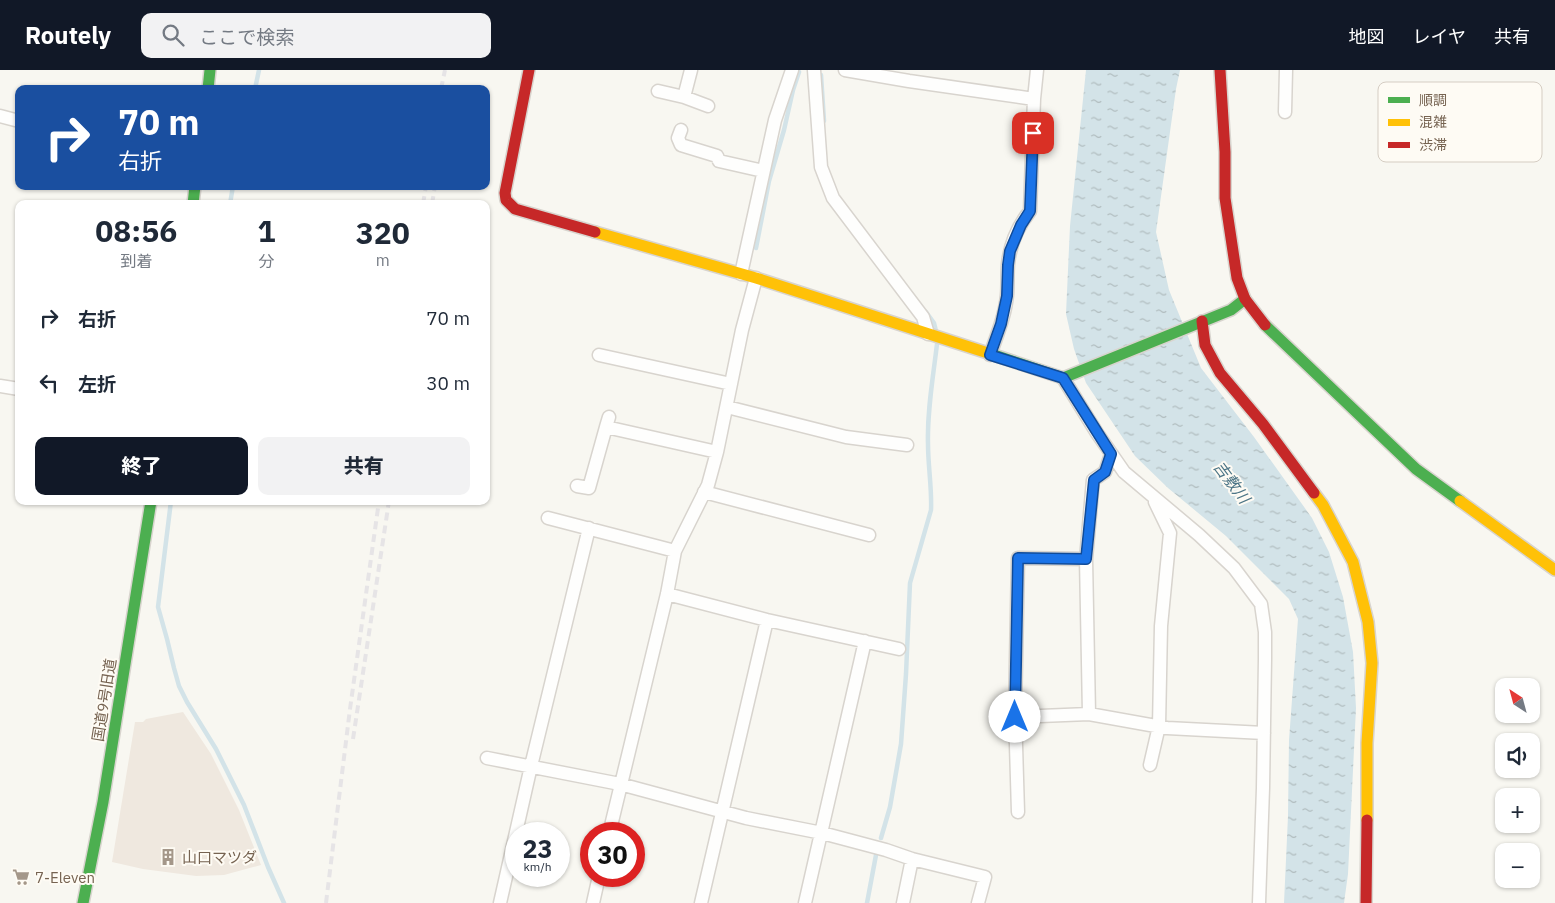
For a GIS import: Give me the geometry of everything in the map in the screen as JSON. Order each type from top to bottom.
[{"type":"street","points":[[208,85],[210,70]]},
{"type":"street","points":[[529,70],[505,193],[506,200],[515,208],[756,278],[1063,378],[1231,310],[1246,299]]},
{"type":"street","points":[[684,98],[691,70]]},
{"type":"street","points":[[741,274],[775,120],[792,70]]},
{"type":"street","points":[[814,70],[822,167],[829,190],[838,206],[923,317],[928,334]]},
{"type":"street","points":[[845,70],[909,82],[1034,99]]},
{"type":"street","points":[[990,355],[1001,324],[1007,296],[1010,251],[1021,225],[1030,211],[1034,99],[1037,70]]},
{"type":"street","points":[[1220,70],[1225,152],[1225,198],[1237,278],[1246,299],[1257,316],[1270,331],[1416,469],[1555,570]]},
{"type":"street","points":[[1285,112],[1286,70]]},
{"type":"street","points":[[658,91],[708,106]]},
{"type":"street","points":[[0,116],[15,120]]},
{"type":"street","points":[[681,130],[678,138],[681,145],[717,156],[719,161],[763,171]]},
{"type":"street","points":[[612,822],[667,594],[675,551],[708,485],[717,452],[742,330],[756,278]]},
{"type":"street","points":[[1202,321],[1205,345],[1220,372],[1263,424],[1323,505],[1353,562],[1368,622],[1372,663],[1367,743],[1366,903]]},
{"type":"street","points":[[600,355],[731,384]]},
{"type":"street","points":[[1063,378],[1124,472],[1199,535],[1234,568],[1261,604],[1265,632],[1259,903]]},
{"type":"street","points":[[0,386],[15,388]]},
{"type":"street","points":[[726,407],[846,437],[907,445]]},
{"type":"street","points":[[589,488],[608,422],[717,452]]},
{"type":"street","points":[[1089,714],[1086,559],[1094,480],[1105,472],[1111,454]]},
{"type":"street","points":[[704,492],[869,535]]},
{"type":"street","points":[[1150,765],[1159,726],[1161,626],[1170,533],[1153,497]]},
{"type":"street","name":"国道9号旧道","points":[[83,903],[103,802],[149,505]]},
{"type":"street","points":[[548,518],[675,551]]},
{"type":"street","points":[[500,903],[589,528]]},
{"type":"street","points":[[1018,812],[1015,717],[1018,558],[1086,559]]},
{"type":"street","points":[[667,594],[767,620],[899,649]]},
{"type":"street","points":[[701,903],[767,620]]},
{"type":"street","points":[[805,903],[865,641]]},
{"type":"street","points":[[1015,717],[1089,714],[1159,726],[1264,733]]},
{"type":"street","points":[[487,758],[620,784],[746,818],[822,833],[912,859],[985,877],[978,903]]},
{"type":"street","points":[[903,903],[912,859]]},
{"type":"street","points":[[593,903],[597,887]]},
{"type":"shaded area","points":[[183,712],[211,754],[239,810],[261,865],[224,875],[196,876],[143,869],[112,862],[135,722],[143,722],[146,719]]},
{"type":"water","name":"吉敷川","points":[[1086,70],[1180,70],[1156,232],[1169,290],[1201,368],[1254,437],[1312,518],[1329,552],[1343,597],[1353,652],[1356,708],[1348,874],[1344,903],[1284,903],[1289,740],[1298,619],[1289,599],[1226,536],[1168,488],[1135,456],[1086,383],[1074,349],[1066,314],[1070,226]]},
{"type":"waterway","points":[[256,85],[259,70]]},
{"type":"waterway","points":[[756,248],[769,181],[799,72]]},
{"type":"waterway","points":[[821,75],[824,121]]},
{"type":"waterway","points":[[231,200],[232,190]]},
{"type":"waterway","points":[[926,312],[934,323],[936,331]]},
{"type":"waterway","points":[[881,838],[890,807],[901,744],[910,583],[931,510],[928,419],[937,344]]},
{"type":"waterway","points":[[171,505],[158,607],[179,686],[216,749],[244,805],[284,903]]},
{"type":"waterway","points":[[867,903],[876,855]]},
{"type":"railway","points":[[442,85],[445,70]]},
{"type":"railway","points":[[424,200],[425,190]]},
{"type":"railway","points":[[433,200],[434,190]]},
{"type":"railway","points":[[326,903],[350,709],[378,505]]},
{"type":"railway","points":[[353,739],[388,505]]},
{"type":"traffic: fast","points":[[208,85],[210,70]]},
{"type":"traffic: fast","points":[[193,200],[195,190]]},
{"type":"traffic: fast","points":[[994,355],[1063,378],[1231,310],[1245,299]]},
{"type":"traffic: fast","points":[[1265,325],[1416,469],[1460,501]]},
{"type":"traffic: fast","points":[[83,903],[103,802],[150,505]]},
{"type":"traffic: slow","points":[[595,232],[756,278],[994,355]]},
{"type":"traffic: slow","points":[[1314,493],[1323,505],[1353,562],[1368,622],[1372,663],[1367,743],[1367,820]]},
{"type":"traffic: slow","points":[[1460,501],[1555,570]]},
{"type":"traffic: jam","points":[[529,70],[505,193],[506,200],[515,209],[595,232]]},
{"type":"traffic: jam","points":[[1220,70],[1225,152],[1225,198],[1237,278],[1245,299],[1265,325]]},
{"type":"traffic: jam","points":[[1202,321],[1205,345],[1220,373],[1263,424],[1314,493]]},
{"type":"traffic: jam","points":[[1366,903],[1367,820]]},
{"type":"place","name":"山口マツダ","points":[[168,857]]},
{"type":"place","name":"7-Eleven","points":[[21,877]]},
{"type":"route","points":[[1015,717],[1018,558],[1086,559],[1094,480],[1105,472],[1111,454],[1063,378],[990,355],[1001,324],[1007,296],[1010,251],[1015,237],[1030,211],[1033,133]]}]
